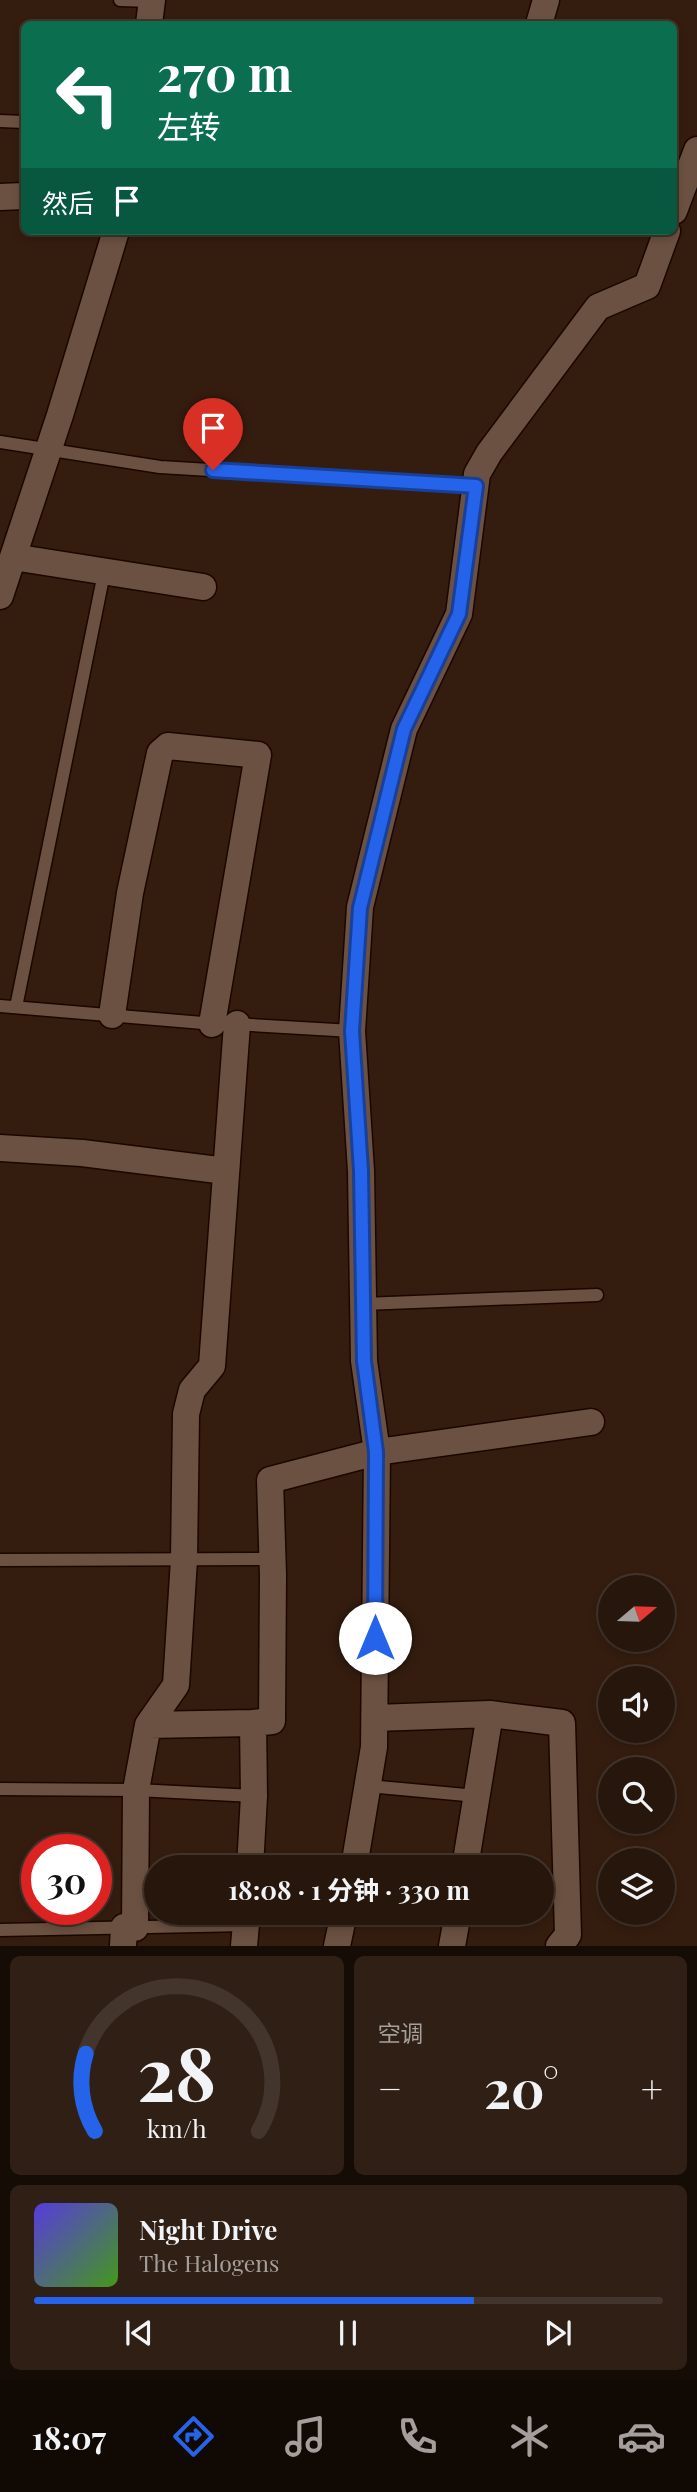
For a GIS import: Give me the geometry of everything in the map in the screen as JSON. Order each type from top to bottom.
[{"type":"street","points":[[149,21],[152,0]]},
{"type":"street","points":[[541,21],[546,0]]},
{"type":"street","points":[[677,203],[697,150]]},
{"type":"street","points":[[0,197],[21,196]]},
{"type":"street","points":[[0,596],[115,235]]},
{"type":"street","points":[[356,1855],[374,1747],[375,1718],[376,1452],[364,1361],[361,1171],[352,1031],[360,908],[404,729],[459,614],[477,474],[489,453],[598,307],[647,286],[666,235]]},
{"type":"street","points":[[13,557],[203,587]]},
{"type":"street","points":[[112,1015],[130,892],[160,752],[168,746],[258,755],[225,1024],[226,1171],[212,1366],[192,1390],[186,1414],[184,1560],[176,1685],[148,1725],[136,1790],[127,1934]]},
{"type":"street","points":[[0,1148],[82,1153],[226,1171]]},
{"type":"street","points":[[148,1725],[272,1721],[273,1559],[270,1480],[376,1452],[591,1422]]},
{"type":"street","points":[[375,1718],[490,1714],[562,1723],[568,1935],[559,1946]]},
{"type":"street","points":[[467,1855],[490,1714]]},
{"type":"street","points":[[251,1855],[254,1796],[253,1723]]},
{"type":"street","points":[[337,1946],[341,1925]]},
{"type":"street","points":[[452,1946],[456,1925]]},
{"type":"lane","points":[[120,0],[152,0]]},
{"type":"lane","points":[[0,121],[21,122]]},
{"type":"lane","points":[[0,442],[160,467],[476,486]]},
{"type":"lane","points":[[16,1007],[104,573]]},
{"type":"lane","points":[[0,1006],[352,1031]]},
{"type":"lane","points":[[363,1304],[597,1295]]},
{"type":"lane","points":[[0,1560],[273,1559]]},
{"type":"lane","points":[[368,1786],[477,1796]]},
{"type":"lane","points":[[0,1789],[136,1790],[254,1796]]},
{"type":"lane","points":[[0,1930],[127,1934],[246,1928]]},
{"type":"route","points":[[213,470],[476,486],[459,614],[404,729],[360,908],[352,1031],[361,1171],[364,1361],[376,1452],[375,1638]]}]
